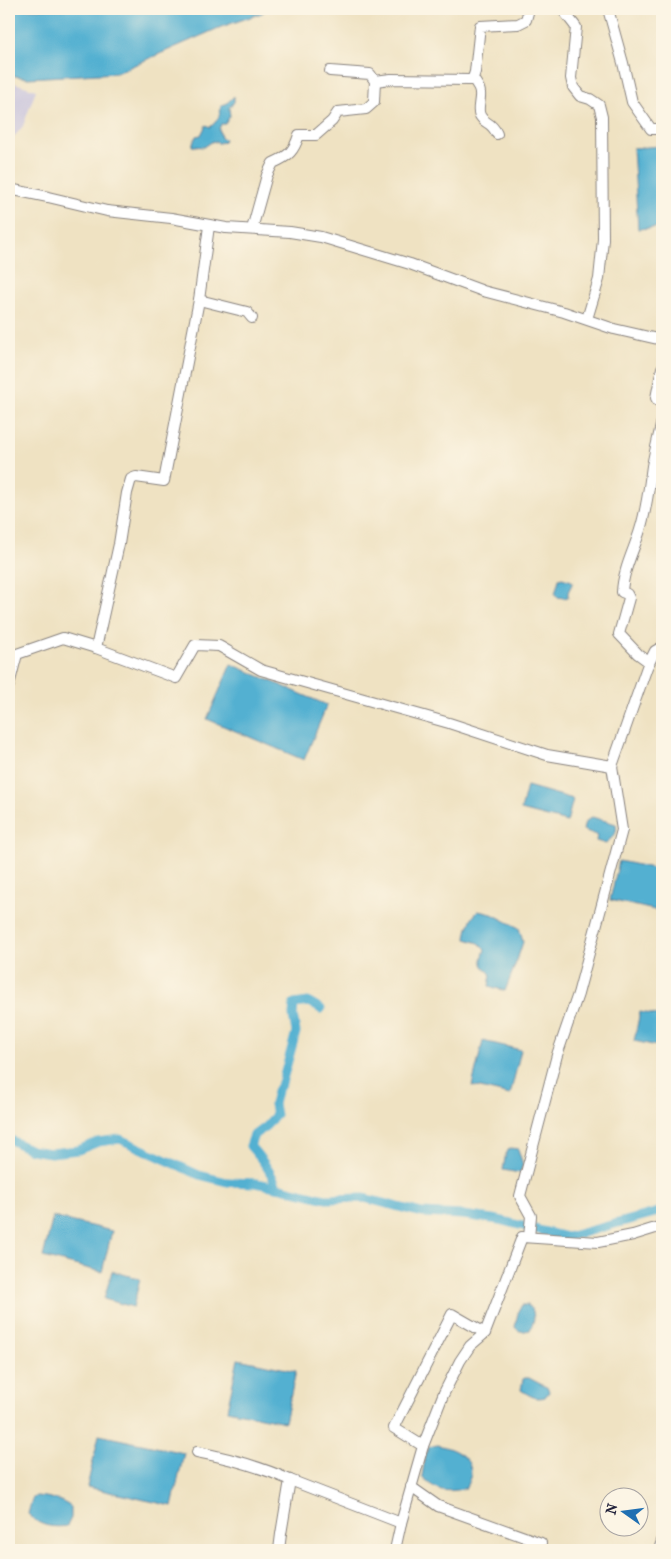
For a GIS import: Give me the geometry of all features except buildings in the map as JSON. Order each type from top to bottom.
[{"type":"street","points":[[497,134],[493,125],[479,114],[480,93],[474,78],[480,26],[518,24],[526,20],[529,9]]},
{"type":"street","points":[[562,9],[576,27],[571,78],[572,87],[580,96],[590,99],[599,105],[602,117],[603,239],[599,280],[587,319]]},
{"type":"street","points":[[608,9],[632,102],[651,129],[662,129]]},
{"type":"street","points":[[252,229],[265,182],[273,163],[286,158],[295,147],[299,135],[316,135],[332,121],[338,112],[366,109],[374,102],[375,81],[370,74],[330,71]]},
{"type":"street","points":[[375,81],[391,79],[470,80],[474,78]]},
{"type":"street","points":[[9,189],[107,211],[171,218],[226,228],[290,232],[330,240],[410,264],[483,291],[662,340]]},
{"type":"street","points":[[96,648],[131,479],[136,477],[164,481],[199,300],[209,226]]},
{"type":"street","points":[[199,300],[247,312],[252,318]]},
{"type":"street","points":[[662,368],[656,398],[662,402]]},
{"type":"street","points":[[649,662],[638,654],[619,634],[629,598],[627,594],[622,592],[622,585],[644,514],[662,421]]},
{"type":"street","points":[[9,685],[17,654],[63,638],[96,648],[176,678],[195,645],[219,646],[261,670],[449,723],[547,755],[612,766]]},
{"type":"street","points":[[529,1237],[531,1216],[520,1196],[557,1055],[578,994],[622,830],[612,766],[649,662],[655,651],[662,647]]},
{"type":"street","points":[[395,1550],[423,1446],[443,1395],[460,1361],[470,1346],[486,1333],[522,1237],[598,1242],[634,1235],[662,1226]]},
{"type":"street","points":[[423,1446],[394,1428],[452,1314],[486,1333]]},
{"type":"street","points":[[197,1452],[218,1456],[272,1472],[401,1523]]},
{"type":"street","points":[[279,1550],[290,1480]]},
{"type":"street","points":[[411,1487],[438,1506],[541,1543]]},
{"type":"street","points":[[659,1550],[662,1542]]},
{"type":"shaded area","points":[[9,81],[36,90],[23,126],[14,137],[9,155]]},
{"type":"water","points":[[9,9],[267,9],[262,13],[221,27],[116,73],[28,78],[9,75]]},
{"type":"water","points":[[234,96],[234,102],[229,108],[230,116],[225,124],[221,124],[219,129],[221,138],[225,139],[224,142],[218,143],[213,141],[204,147],[192,146],[196,136],[201,135],[206,125],[210,127],[217,120],[221,106]]},
{"type":"water","points":[[662,146],[662,227],[638,229],[633,148]]},
{"type":"water","points":[[559,579],[572,581],[568,597],[564,598],[557,597],[555,594]]},
{"type":"water","points":[[231,664],[327,705],[304,760],[207,719]]},
{"type":"water","points":[[527,786],[573,799],[567,822],[521,810]]},
{"type":"water","points":[[592,817],[616,824],[615,834],[606,844],[596,841],[597,835],[583,830],[585,822]]},
{"type":"water","points":[[619,861],[662,870],[662,897],[659,911],[610,900]]},
{"type":"water","points":[[478,911],[492,914],[519,928],[523,942],[505,991],[489,986],[491,975],[482,962],[485,949],[479,943],[466,939],[469,924]]},
{"type":"water","points":[[640,1012],[662,1016],[662,1047],[634,1041]]},
{"type":"water","points":[[483,1041],[521,1050],[510,1095],[472,1086]]},
{"type":"water","points":[[511,1148],[518,1149],[523,1165],[520,1173],[503,1170],[506,1152]]},
{"type":"water","points":[[53,1217],[112,1231],[102,1272],[43,1257]]},
{"type":"water","points":[[112,1271],[140,1279],[133,1307],[104,1299]]},
{"type":"water","points":[[522,1305],[528,1305],[533,1314],[534,1320],[530,1330],[520,1331],[515,1327],[519,1309]]},
{"type":"water","points":[[238,1359],[296,1371],[285,1422],[227,1410]]},
{"type":"water","points":[[529,1378],[548,1388],[549,1392],[545,1397],[541,1398],[527,1394],[521,1390],[523,1379]]},
{"type":"water","points":[[99,1435],[184,1453],[172,1506],[87,1487]]},
{"type":"water","points":[[437,1445],[454,1450],[468,1461],[471,1473],[466,1488],[442,1490],[432,1485],[422,1476],[429,1447]]},
{"type":"water","points":[[36,1496],[54,1499],[71,1507],[71,1518],[67,1526],[56,1527],[46,1525],[32,1518],[28,1514],[32,1499]]},
{"type":"waterway","points":[[277,1187],[265,1165],[250,1146],[254,1135],[276,1115],[274,1104],[277,1091],[282,1083],[296,1032],[293,1015],[294,1004],[309,1002],[321,1009]]},
{"type":"waterway","points":[[9,1139],[31,1150],[51,1153],[78,1150],[98,1142],[120,1139],[199,1175],[227,1182],[256,1183],[326,1199],[364,1198],[422,1213],[463,1215],[499,1220],[567,1237],[662,1211]]}]
